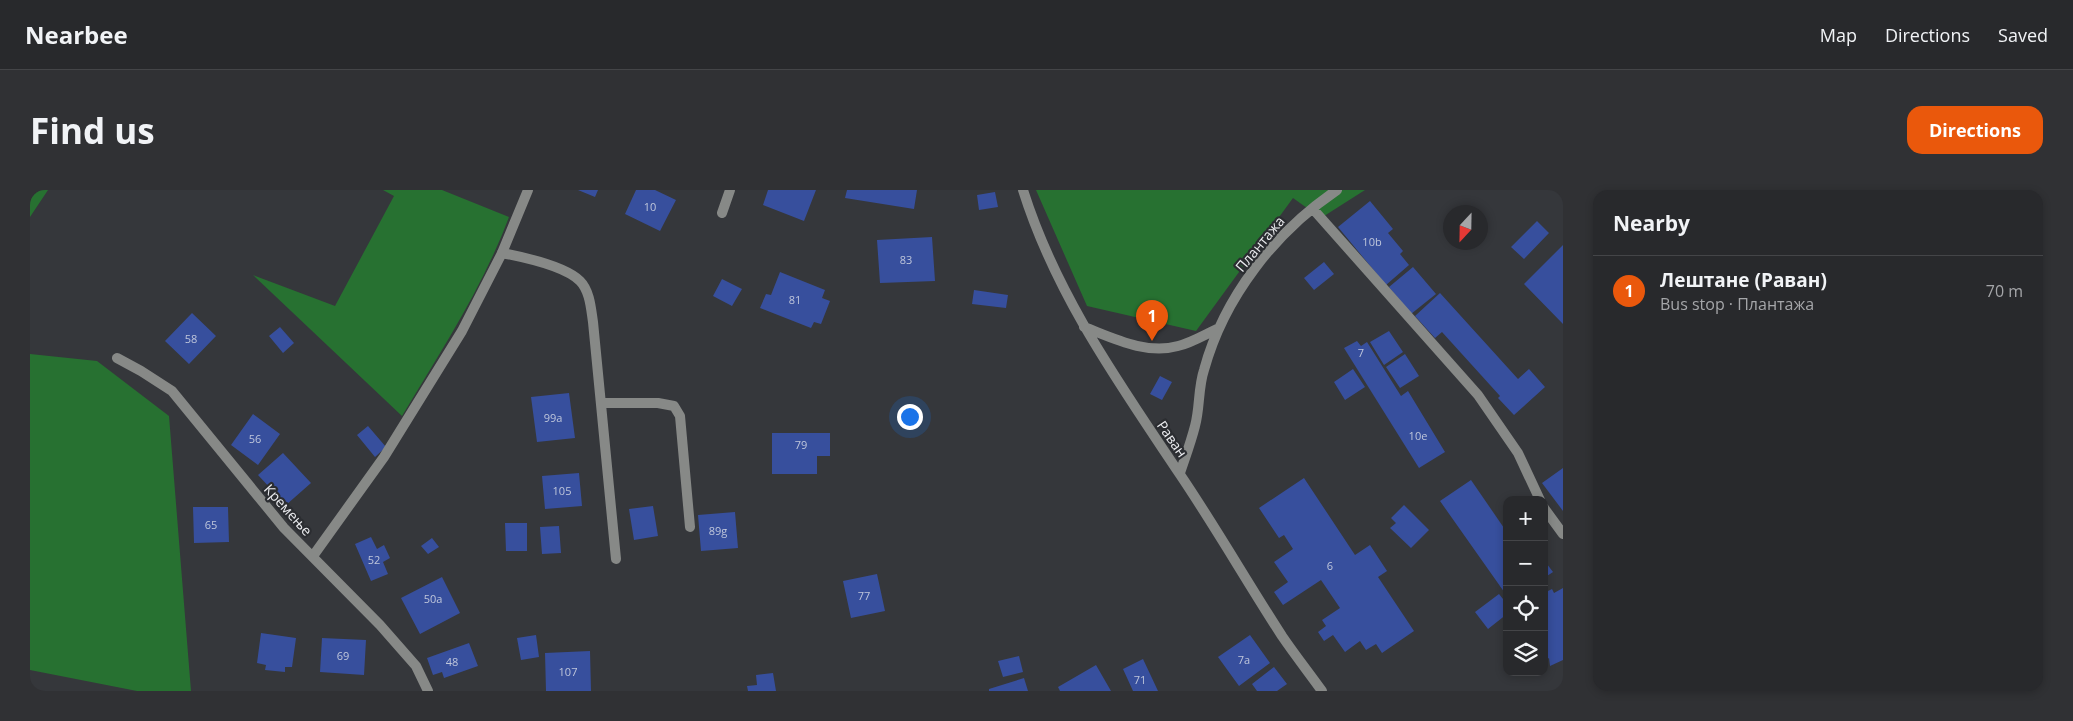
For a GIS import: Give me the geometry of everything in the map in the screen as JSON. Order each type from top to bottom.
[{"type":"street","points":[[313,556],[394,440],[462,331],[502,253],[528,190]]},
{"type":"street","points":[[722,212],[730,190]]},
{"type":"street","name":"Раван","points":[[1023,190],[1034,226],[1060,283],[1084,327],[1152,435],[1180,473],[1283,638],[1322,691]]},
{"type":"street","name":"Плантажа","points":[[1180,473],[1196,425],[1199,390],[1217,329],[1252,270],[1296,223],[1337,190]]},
{"type":"street","points":[[1313,209],[1478,395],[1518,453],[1538,496]]},
{"type":"street","points":[[502,253],[538,260],[580,281],[588,295],[593,322],[616,559]]},
{"type":"street","points":[[1084,327],[1131,345],[1156,348],[1178,346],[1217,329]]},
{"type":"street","name":"Кремење","points":[[117,358],[141,370],[172,391],[284,528],[380,625],[416,666],[428,691]]},
{"type":"street","points":[[601,403],[658,403],[674,406],[680,416],[690,527]]},
{"type":"street","points":[[1548,513],[1563,534]]},
{"type":"green space","points":[[30,190],[48,190],[30,217]]},
{"type":"green space","points":[[383,190],[442,190],[509,217],[499,243],[474,294],[402,416],[253,275],[335,306],[394,196]]},
{"type":"green space","points":[[1036,190],[1365,190],[1321,218],[1293,198],[1196,331],[1087,306]]},
{"type":"green space","points":[[30,354],[97,361],[169,416],[191,691],[137,691],[30,670]]},
{"type":"building","points":[[578,190],[598,190],[595,197]]},
{"type":"building","points":[[636,190],[655,190],[676,200],[660,231],[625,214]]},
{"type":"building","points":[[768,190],[816,190],[804,221],[763,205]]},
{"type":"building","points":[[847,190],[917,190],[914,209],[845,198]]},
{"type":"building","points":[[995,192],[998,207],[979,210],[977,195]]},
{"type":"building","points":[[1370,201],[1393,229],[1388,233],[1403,251],[1400,254],[1409,265],[1386,285],[1338,227]]},
{"type":"building","points":[[1537,221],[1549,233],[1524,259],[1511,247]]},
{"type":"building","points":[[932,237],[935,281],[880,283],[877,240]]},
{"type":"building","points":[[1563,245],[1563,324],[1524,284]]},
{"type":"building","points":[[1324,262],[1334,274],[1314,290],[1304,278]]},
{"type":"building","points":[[1413,267],[1436,294],[1411,314],[1389,287]]},
{"type":"building","points":[[780,272],[825,290],[822,298],[830,301],[821,324],[814,322],[811,328],[760,308],[766,294],[771,295]]},
{"type":"building","points":[[722,279],[742,289],[732,306],[713,296]]},
{"type":"building","points":[[974,290],[1008,295],[1006,308],[972,304]]},
{"type":"building","points":[[1440,293],[1518,379],[1529,369],[1545,387],[1514,415],[1498,398],[1500,396],[1442,332],[1435,338],[1415,316]]},
{"type":"building","points":[[192,313],[216,336],[189,364],[165,341]]},
{"type":"building","points":[[280,327],[294,343],[283,353],[269,336]]},
{"type":"building","points":[[1389,331],[1403,352],[1384,365],[1370,342]]},
{"type":"building","points":[[1357,341],[1361,346],[1367,342],[1401,396],[1408,391],[1445,452],[1419,468],[1344,348]]},
{"type":"building","points":[[1405,354],[1419,376],[1400,388],[1386,367]]},
{"type":"building","points":[[1353,369],[1365,387],[1345,400],[1334,382]]},
{"type":"building","points":[[1160,376],[1172,382],[1162,400],[1150,394]]},
{"type":"building","points":[[569,393],[575,438],[537,442],[531,397]]},
{"type":"building","points":[[253,414],[280,434],[258,465],[231,445]]},
{"type":"building","points":[[368,426],[386,447],[375,457],[357,435]]},
{"type":"building","points":[[772,433],[830,433],[830,456],[817,456],[817,474],[772,474]]},
{"type":"building","points":[[283,453],[311,483],[286,505],[258,475]]},
{"type":"building","points":[[1563,468],[1563,511],[1542,483]]},
{"type":"building","points":[[579,473],[582,506],[545,509],[542,476]]},
{"type":"building","points":[[1304,478],[1355,555],[1370,545],[1387,571],[1378,577],[1414,631],[1382,653],[1376,644],[1366,650],[1360,641],[1345,652],[1333,635],[1324,641],[1318,632],[1326,626],[1322,620],[1340,608],[1321,580],[1283,605],[1274,592],[1288,582],[1274,562],[1293,549],[1284,535],[1279,538],[1259,508]]},
{"type":"building","points":[[1471,480],[1503,527],[1503,590],[1440,501]]},
{"type":"building","points":[[1404,505],[1429,530],[1411,548],[1390,528],[1396,523],[1391,518]]},
{"type":"building","points":[[653,506],[658,536],[634,540],[629,509]]},
{"type":"building","points":[[193,507],[228,507],[229,542],[194,543]]},
{"type":"building","points":[[735,512],[738,548],[701,551],[698,515]]},
{"type":"building","points":[[505,523],[527,523],[527,551],[506,551]]},
{"type":"building","points":[[559,526],[561,553],[542,554],[540,527]]},
{"type":"building","points":[[371,537],[377,549],[384,545],[390,558],[383,562],[388,574],[371,581],[355,544]]},
{"type":"building","points":[[432,538],[439,547],[428,554],[421,546]]},
{"type":"building","points":[[1548,565],[1553,572],[1548,575]]},
{"type":"building","points":[[877,574],[885,611],[851,618],[843,581]]},
{"type":"building","points":[[442,577],[460,613],[420,634],[401,598]]},
{"type":"building","points":[[1563,588],[1563,660],[1550,666],[1548,659],[1548,591],[1552,589],[1554,593]]},
{"type":"building","points":[[1499,594],[1503,599],[1503,617],[1488,629],[1475,612]]},
{"type":"building","points":[[261,633],[296,638],[292,667],[285,667],[285,672],[265,670],[266,665],[257,663]]},
{"type":"building","points":[[536,635],[539,657],[521,660],[517,638]]},
{"type":"building","points":[[1250,635],[1270,663],[1239,686],[1218,657]]},
{"type":"building","points":[[322,638],[366,640],[364,675],[320,672]]},
{"type":"building","points":[[469,643],[478,666],[444,678],[442,672],[433,675],[427,658]]},
{"type":"building","points":[[590,651],[591,691],[546,691],[545,653]]},
{"type":"building","points":[[1019,656],[1023,672],[1003,677],[998,661]]},
{"type":"building","points":[[1143,659],[1158,691],[1133,691],[1123,669]]},
{"type":"building","points":[[1096,665],[1111,691],[1060,691],[1058,687]]},
{"type":"building","points":[[1274,667],[1287,684],[1277,691],[1257,691],[1252,684]]},
{"type":"building","points":[[773,673],[776,691],[748,691],[747,686],[757,685],[756,675]]},
{"type":"building","points":[[1024,678],[1028,691],[989,691],[989,689]]},
{"type":"place","name":"Лештане (Раван)","points":[[1152,341]]}]
